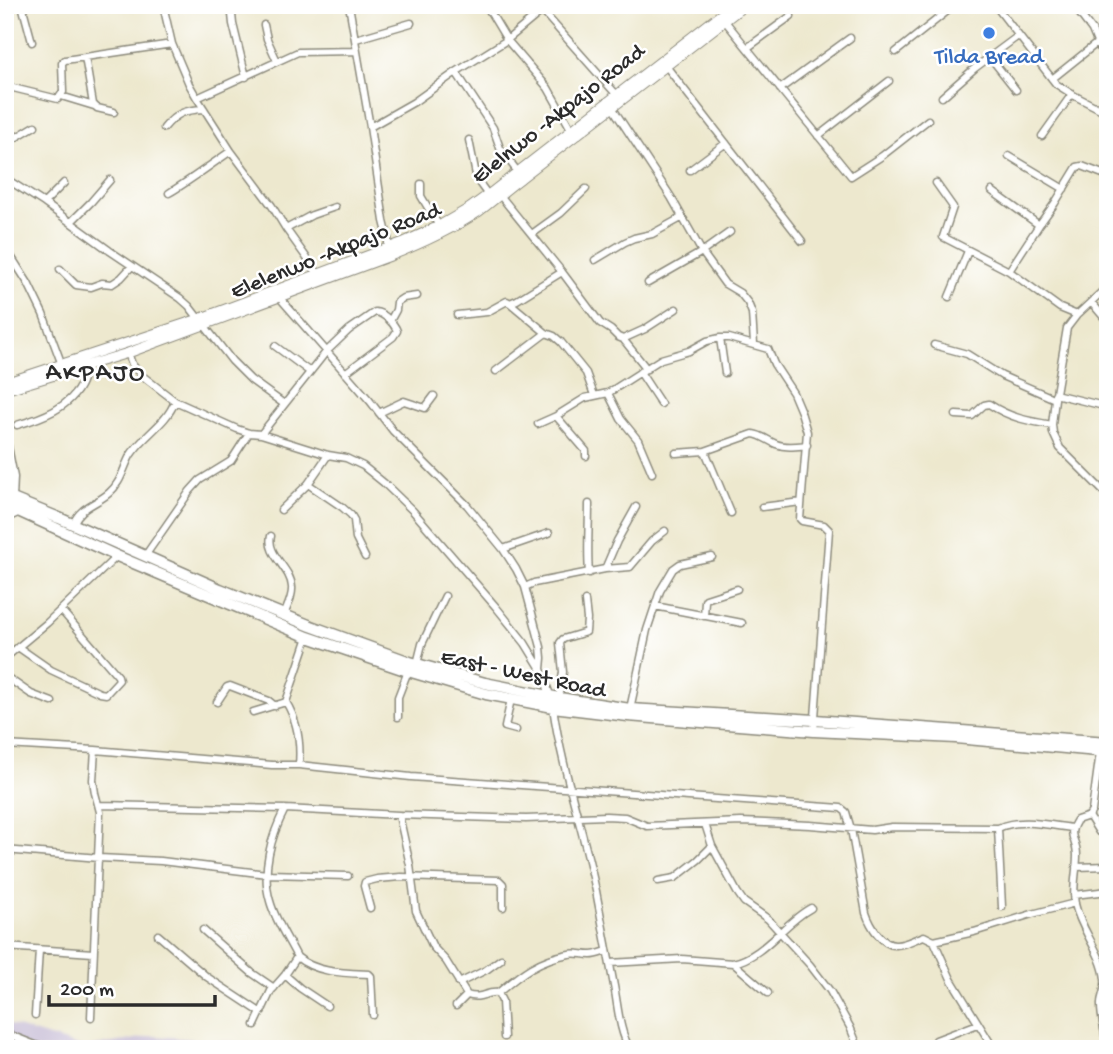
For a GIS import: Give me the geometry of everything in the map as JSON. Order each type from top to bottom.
[{"type":"main road","name":"Elelnwo -Akpajo Road","points":[[5,383],[202,322],[319,275],[393,250],[470,208],[733,5]]},
{"type":"main road","name":"Elelenwo -Akpajo Road","points":[[5,390],[128,352],[202,322],[279,297],[393,250],[424,242],[464,220],[745,5]]},
{"type":"main road","name":"East - West Road","points":[[8,500],[73,524],[413,668],[486,694],[511,699],[554,700],[1104,752]]},
{"type":"main road","name":"East - West Road","points":[[8,500],[22,511],[117,556],[308,638],[413,668],[554,700],[628,716],[1108,742]]},
{"type":"street","points":[[22,5],[32,42]]},
{"type":"street","points":[[163,5],[172,44],[197,98],[230,151],[319,275]]},
{"type":"street","points":[[231,5],[246,77]]},
{"type":"street","points":[[349,5],[384,220],[393,250]]},
{"type":"street","points":[[486,5],[507,40],[548,88],[571,129]]},
{"type":"street","points":[[370,127],[414,102],[507,40],[539,8],[549,5]]},
{"type":"street","points":[[896,52],[955,5]]},
{"type":"street","points":[[995,5],[1052,79],[1063,89],[1108,113]]},
{"type":"street","points":[[1073,5],[1092,30],[1101,49],[1108,53]]},
{"type":"street","points":[[539,8],[616,94]]},
{"type":"street","points":[[747,48],[791,16]]},
{"type":"street","points":[[725,21],[851,176],[928,120]]},
{"type":"street","points":[[356,39],[411,23]]},
{"type":"street","points":[[264,25],[264,32],[277,61]]},
{"type":"street","points":[[942,97],[1018,36]]},
{"type":"street","points":[[780,89],[849,37]]},
{"type":"street","points":[[1052,79],[1097,43]]},
{"type":"street","points":[[5,86],[58,99],[63,92],[63,61],[172,44]]},
{"type":"street","points":[[197,98],[298,52],[357,51]]},
{"type":"street","points":[[85,57],[94,106]]},
{"type":"street","points":[[990,57],[1016,90]]},
{"type":"street","points":[[666,66],[802,241]]},
{"type":"street","points":[[456,72],[493,128],[500,148],[517,171]]},
{"type":"street","points":[[818,136],[889,81]]},
{"type":"street","points":[[1042,136],[1072,94]]},
{"type":"street","points":[[61,96],[114,111]]},
{"type":"street","points":[[612,107],[671,197],[681,218],[720,279],[740,293],[748,303],[752,313],[754,344]]},
{"type":"street","points":[[164,128],[186,110],[204,109]]},
{"type":"street","points":[[5,145],[35,126]]},
{"type":"street","points":[[469,141],[477,180],[488,195]]},
{"type":"street","points":[[690,170],[726,143]]},
{"type":"street","points":[[169,193],[230,151]]},
{"type":"street","points":[[1009,156],[1064,189]]},
{"type":"street","points":[[1009,271],[1075,169],[1079,166],[1108,176]]},
{"type":"street","points":[[6,179],[180,298],[232,361],[251,380],[284,404]]},
{"type":"street","points":[[71,222],[110,180]]},
{"type":"street","points":[[44,203],[64,183]]},
{"type":"street","points":[[936,183],[953,204],[943,237],[1009,271],[1060,308],[1077,315]]},
{"type":"street","points":[[421,184],[423,198],[439,226]]},
{"type":"street","points":[[532,234],[561,213],[586,189]]},
{"type":"street","points":[[992,191],[1039,225]]},
{"type":"street","points":[[499,194],[562,272],[590,313],[602,326],[623,339],[647,369]]},
{"type":"street","points":[[286,229],[312,215],[335,207]]},
{"type":"street","points":[[595,260],[625,242],[652,234],[681,218]]},
{"type":"street","points":[[649,283],[702,253],[730,232]]},
{"type":"street","points":[[5,247],[28,283],[43,314],[62,365]]},
{"type":"street","points":[[949,297],[968,251]]},
{"type":"street","points":[[60,269],[76,285],[91,287],[102,282],[112,284],[132,266]]},
{"type":"street","points":[[510,303],[562,272]]},
{"type":"street","points":[[1108,286],[1067,328],[1052,425],[1060,448],[1108,496]]},
{"type":"street","points":[[390,321],[397,302],[403,298],[417,296]]},
{"type":"street","points":[[279,297],[393,431],[467,505],[503,549],[525,587],[541,647],[541,669]]},
{"type":"street","points":[[457,315],[487,312],[507,301],[546,333],[558,339],[589,379],[594,395]]},
{"type":"street","points":[[1091,302],[1108,322]]},
{"type":"street","points":[[623,339],[645,329],[676,309]]},
{"type":"street","points":[[261,433],[326,352],[349,330],[379,312],[397,331],[393,337],[345,373]]},
{"type":"street","points":[[496,371],[546,333]]},
{"type":"street","points":[[720,338],[724,373]]},
{"type":"street","points":[[538,424],[585,398],[608,393],[662,359],[689,351],[707,341],[729,338],[768,349],[774,364],[793,393],[806,426],[807,445],[800,519],[824,525],[829,530],[814,726]]},
{"type":"street","points":[[934,345],[967,354],[1002,376],[1055,397],[1108,407]]},
{"type":"street","points":[[275,346],[310,372]]},
{"type":"street","points":[[128,352],[132,364],[140,374],[175,401],[237,429],[261,433],[328,455],[346,458],[363,466],[413,511],[525,643],[541,669],[554,700],[556,731],[596,891],[623,1033],[630,1049]]},
{"type":"street","points":[[17,425],[44,417],[66,402],[81,383],[86,365]]},
{"type":"street","points":[[640,372],[661,404]]},
{"type":"street","points":[[608,393],[621,419],[638,440],[652,473]]},
{"type":"street","points":[[379,413],[404,401],[425,408],[434,396]]},
{"type":"street","points":[[73,524],[82,511],[109,493],[117,484],[131,455],[175,401]]},
{"type":"street","points":[[956,415],[972,416],[989,404],[1003,414],[1052,425]]},
{"type":"street","points":[[556,416],[586,451],[586,456]]},
{"type":"street","points":[[5,431],[14,477],[8,500]]},
{"type":"street","points":[[145,556],[190,491],[200,480],[231,461],[249,433]]},
{"type":"street","points":[[677,453],[705,451],[753,434],[778,445],[807,445]]},
{"type":"street","points":[[705,451],[731,513]]},
{"type":"street","points":[[281,510],[307,484],[328,455]]},
{"type":"street","points":[[307,484],[351,515],[356,539],[365,556]]},
{"type":"street","points":[[762,507],[801,502]]},
{"type":"street","points":[[589,504],[589,573]]},
{"type":"street","points":[[605,569],[636,507]]},
{"type":"street","points":[[5,519],[22,511]]},
{"type":"street","points":[[525,587],[605,569],[633,566],[652,541],[665,531]]},
{"type":"street","points":[[503,549],[549,533]]},
{"type":"street","points":[[271,536],[270,547],[288,573],[292,585],[291,597],[284,615]]},
{"type":"street","points":[[6,656],[61,610],[117,556]]},
{"type":"street","points":[[630,709],[647,630],[660,590],[673,569],[685,562],[712,557]]},
{"type":"street","points":[[704,616],[706,599],[737,589]]},
{"type":"street","points":[[398,717],[398,698],[445,596]]},
{"type":"street","points":[[554,700],[563,672],[560,643],[563,639],[586,632],[585,601]]},
{"type":"street","points":[[655,606],[742,623]]},
{"type":"street","points":[[18,646],[51,670],[106,694],[120,680],[61,610]]},
{"type":"street","points":[[299,765],[299,733],[286,702],[308,638]]},
{"type":"street","points":[[5,676],[32,694],[52,702]]},
{"type":"street","points":[[217,702],[230,686],[269,701],[275,706]]},
{"type":"street","points":[[511,699],[505,727],[516,730]]},
{"type":"street","points":[[253,712],[286,702]]},
{"type":"street","points":[[5,745],[299,765],[411,777],[841,808],[846,812],[851,829],[866,913],[871,926],[890,944],[900,945],[924,936],[934,941],[974,932],[1074,899],[1108,891]]},
{"type":"street","points":[[91,1017],[99,858],[99,805],[93,780],[95,750]]},
{"type":"street","points":[[1104,752],[1092,811],[1089,816],[1077,820],[1072,828],[1072,835],[1077,853],[1074,899],[1105,964],[1106,990],[1101,1006],[1107,1049]]},
{"type":"street","points":[[99,805],[526,819],[625,817],[647,826],[764,823],[872,830],[892,827],[998,828],[1008,824],[1028,823],[1072,828]]},
{"type":"street","points":[[285,809],[271,844],[267,874],[270,903],[297,957],[302,961],[338,973],[369,974],[372,983],[373,1015]]},
{"type":"street","points":[[399,815],[416,911],[433,947],[446,961],[467,995],[478,998],[493,992],[498,993],[536,963],[569,954],[592,955],[607,951]]},
{"type":"street","points":[[1089,816],[1099,832],[1108,833]]},
{"type":"street","points":[[705,824],[712,846],[744,902],[764,916],[810,965],[830,991],[859,1049]]},
{"type":"street","points":[[998,828],[1002,907]]},
{"type":"street","points":[[658,881],[675,878],[712,846]]},
{"type":"street","points":[[5,850],[161,861],[267,874],[348,876]]},
{"type":"street","points":[[1076,867],[1108,866]]},
{"type":"street","points":[[370,908],[363,886],[365,882],[412,877],[499,880],[503,884],[503,907]]},
{"type":"street","points":[[610,963],[682,959],[733,963],[754,954],[789,922],[811,908]]},
{"type":"street","points":[[203,930],[252,973],[274,988]]},
{"type":"street","points":[[158,934],[207,977],[260,1012]]},
{"type":"street","points":[[934,941],[951,979],[993,1049]]},
{"type":"street","points":[[5,947],[93,953]]},
{"type":"street","points":[[35,1015],[39,950]]},
{"type":"street","points":[[255,1024],[274,988],[297,957]]},
{"type":"street","points":[[459,983],[486,970],[501,959]]},
{"type":"street","points":[[733,963],[768,993]]},
{"type":"street","points":[[285,975],[327,1006]]},
{"type":"street","points":[[498,993],[502,1001],[504,1037]]},
{"type":"street","points":[[456,1006],[467,995]]},
{"type":"street","points":[[936,1040],[978,1024]]},
{"type":"street","points":[[5,1033],[37,1046],[53,1049]]},
{"type":"shaded area","points":[[5,1023],[84,1048],[153,1036],[326,1049],[5,1049]]},
{"type":"place","name":"Tilda Bread","points":[[989,33]]},
{"type":"district","name":"AKPAJO","points":[[96,374]]}]
